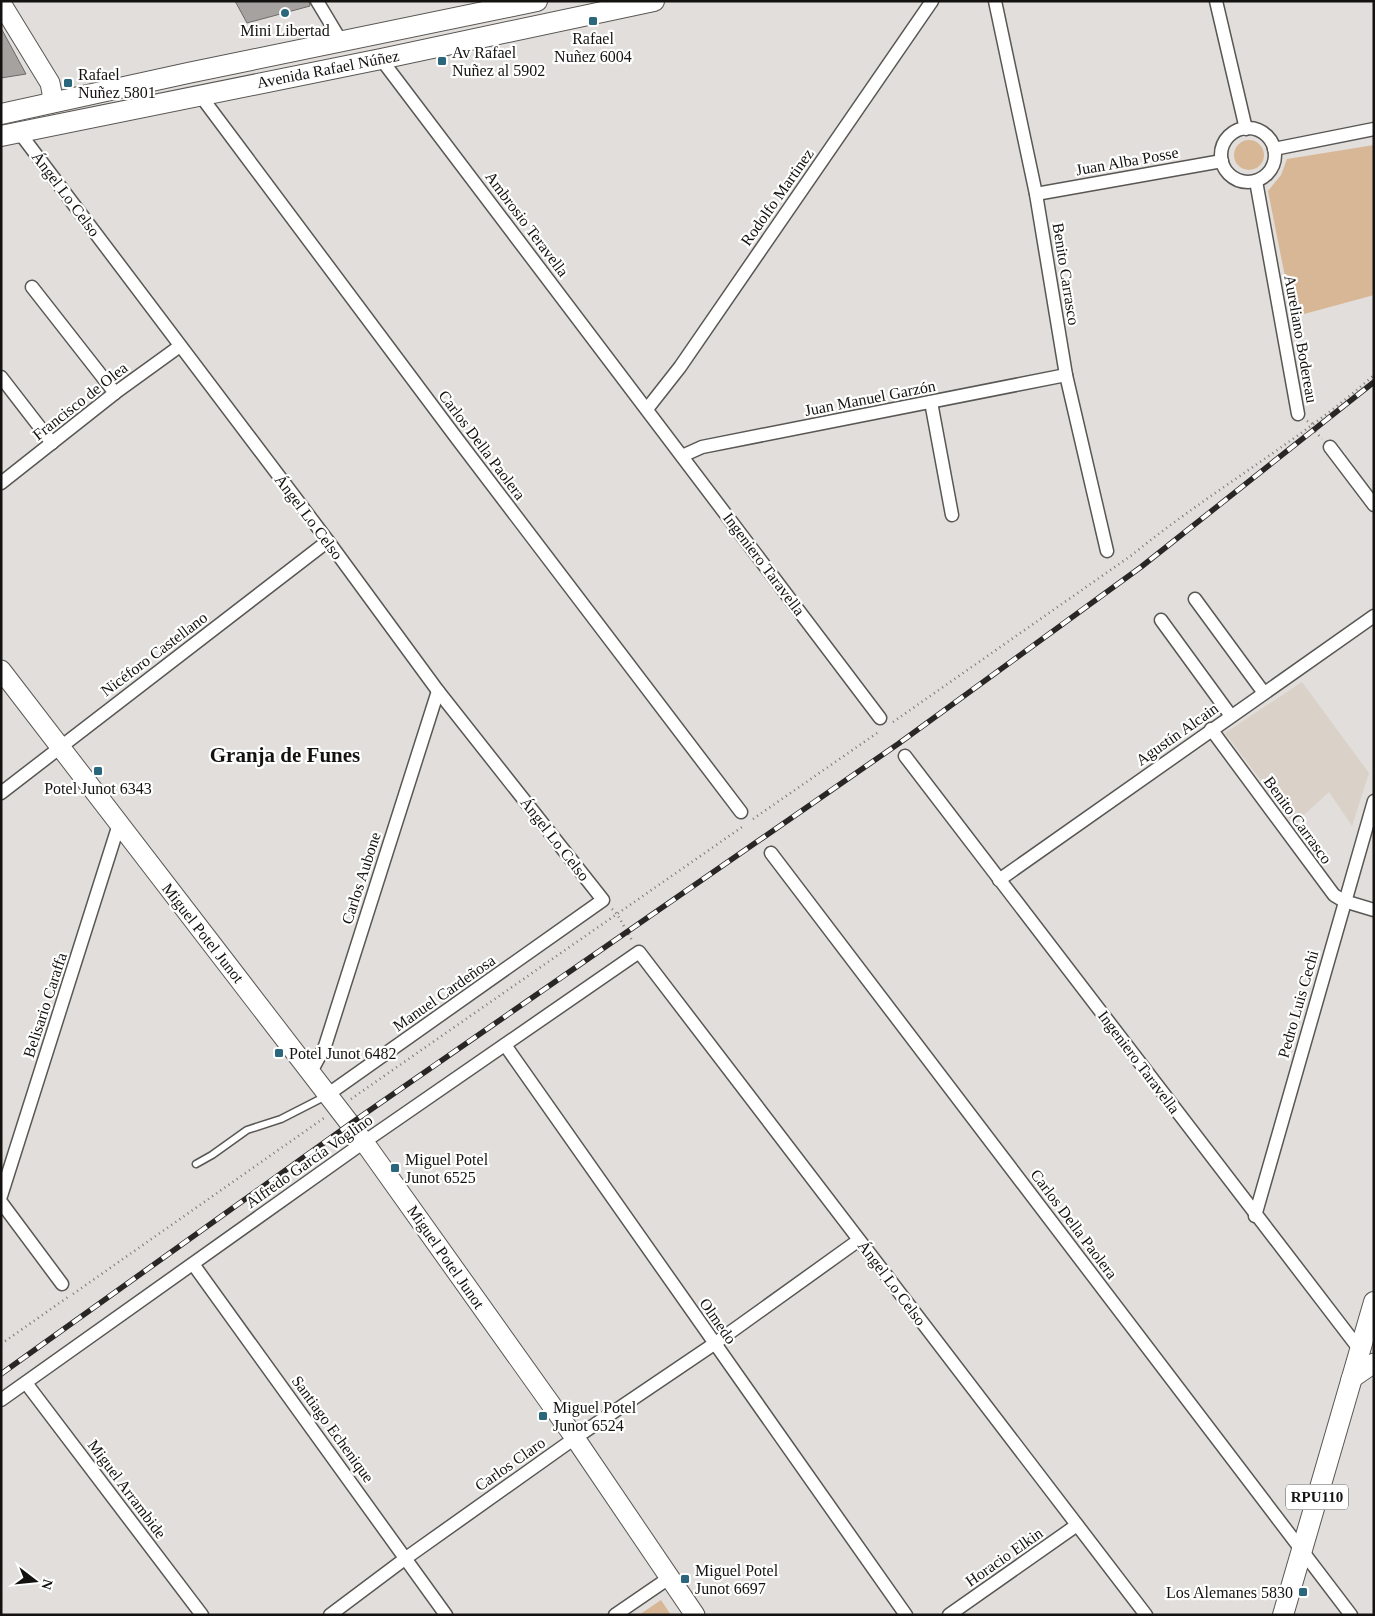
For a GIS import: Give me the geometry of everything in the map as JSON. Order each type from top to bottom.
[{"type":"main road","name":"Avenida Rafael Núñez","points":[[1,114],[536,1]]},
{"type":"main road","name":"Avenida Rafael Núñez","points":[[10,134],[654,1]]},
{"type":"main road","points":[[1,3],[50,83],[52,93],[51,103],[10,134]]},
{"type":"main road","name":"Miguel Potel Junot","points":[[1,670],[364,1142],[575,1438],[695,1615]]},
{"type":"main road","name":"RPU110","points":[[1282,1615],[1351,1380],[1370,1361],[1374,1302]]},
{"type":"street","points":[[317,1],[340,41]]},
{"type":"street","name":"Rodolfo Martinez","points":[[647,410],[680,367],[932,1]]},
{"type":"street","name":"Benito Carrasco","points":[[995,1],[1036,194],[1066,375],[1107,551]]},
{"type":"street","points":[[1216,1],[1246,128]]},
{"type":"street","name":"Ambrosio Teravella","points":[[380,59],[647,410]]},
{"type":"street","name":"Carlos Della Paolera","points":[[200,95],[458,440],[741,812]]},
{"type":"street","points":[[1246,128],[1261,131],[1272,142],[1274,149],[1275,155],[1272,168],[1256,181],[1244,182],[1232,177],[1222,161],[1227,139],[1232,134],[1246,128]]},
{"type":"street","points":[[1274,149],[1374,130]]},
{"type":"street","name":"Ángel Lo Celso","points":[[10,134],[180,346],[328,541],[438,691],[603,900]]},
{"type":"street","name":"Juan Alba Posse","points":[[1036,194],[1222,161]]},
{"type":"street","name":"Aureliano Bodereau","points":[[1256,181],[1298,414]]},
{"type":"street","points":[[32,287],[115,393]]},
{"type":"street","name":"Francisco de Olea","points":[[1,483],[115,393],[180,346]]},
{"type":"street","name":"Juan Manuel Garzón","points":[[682,456],[702,447],[1066,375]]},
{"type":"street","points":[[1,377],[52,443]]},
{"type":"street","points":[[931,402],[952,514]]},
{"type":"street","name":"Ingeniero Taravella","points":[[647,410],[880,718]]},
{"type":"street","points":[[1330,447],[1374,505]]},
{"type":"street","name":"Nicéforo Castellano","points":[[1,793],[328,541]]},
{"type":"street","points":[[1195,599],[1264,693]]},
{"type":"street","name":"Agustín Alcain","points":[[999,880],[1374,616]]},
{"type":"street","points":[[1161,620],[1231,716]]},
{"type":"street","name":"Carlos Aubone","points":[[311,1072],[325,1046],[438,691]]},
{"type":"street","name":"Benito Carrasco","points":[[1212,729],[1334,895],[1344,901],[1374,910]]},
{"type":"street","name":"Ingeniero Taravella","points":[[905,756],[1256,1216],[1370,1361]]},
{"type":"street","name":"Pedro Luis Cechi","points":[[1256,1216],[1344,901],[1374,801]]},
{"type":"street","name":"Belisario Caraffa","points":[[1,1196],[119,824]]},
{"type":"street","name":"Carlos Della Paolera","points":[[771,853],[1350,1615]]},
{"type":"street","name":"Manuel Cardeñosa","points":[[332,1102],[603,900]]},
{"type":"street","name":"Ángel Lo Celso","points":[[639,952],[1146,1615]]},
{"type":"street","name":"Alfredo García Voglino","points":[[1,1400],[364,1142],[639,952]]},
{"type":"street","name":"Olmedo","points":[[505,1046],[906,1615]]},
{"type":"street","points":[[1,1202],[62,1284]]},
{"type":"street","name":"Carlos Claro","points":[[330,1615],[406,1558],[575,1438],[714,1344],[859,1240]]},
{"type":"street","name":"Santiago Echenique","points":[[194,1264],[446,1615]]},
{"type":"street","name":"Miguel Arrambide","points":[[26,1383],[202,1615]]},
{"type":"street","name":"Horacio Elkin","points":[[949,1615],[1077,1525]]},
{"type":"street","points":[[615,1615],[669,1578]]},
{"type":"lane","name":"Manuel Cardeñosa","points":[[196,1164],[247,1130],[332,1102]]},
{"type":"path","points":[[1,1344],[332,1102],[617,914],[1132,555],[1168,526],[1313,424],[1374,375]]},
{"type":"path","name":"Aureliano Bodereau","points":[[1298,414],[1313,424],[1313,429],[1330,447]]},
{"type":"path","points":[[603,900],[617,914],[639,952]]},
{"type":"shaded area","points":[[1249,140],[1260,144],[1264,155],[1260,166],[1249,170],[1238,166],[1234,155],[1238,144]]},
{"type":"shaded area","points":[[1374,145],[1374,295],[1293,317],[1268,191],[1281,175],[1287,159]]},
{"type":"shaded area","points":[[1302,682],[1369,773],[1352,826],[1329,792],[1294,824],[1225,733]]},
{"type":"shaded area","points":[[661,1600],[671,1615],[639,1615]]},
{"type":"building","points":[[235,1],[309,1],[310,6],[247,23]]},
{"type":"building","points":[[1,28],[26,74],[1,78]]},
{"type":"railway","points":[[1,1374],[350,1124],[898,744],[1141,567],[1374,382]]},
{"type":"place","name":"Mini Libertad","points":[[285,13]]},
{"type":"place","name":"Rafael Nuñez 6004","points":[[593,21]]},
{"type":"place","name":"Av Rafael Nuñez al 5902","points":[[442,61]]},
{"type":"place","name":"Rafael Nuñez 5801","points":[[68,83]]},
{"type":"place","name":"Potel Junot 6343","points":[[98,771]]},
{"type":"place","name":"Potel Junot 6482","points":[[279,1053]]},
{"type":"place","name":"Miguel Potel Junot 6525","points":[[395,1168]]},
{"type":"place","name":"Miguel Potel Junot 6524","points":[[543,1416]]},
{"type":"place","name":"Miguel Potel Junot 6697","points":[[685,1579]]},
{"type":"place","name":"Los Alemanes 5830","points":[[1303,1592]]},
{"type":"district","name":"Granja de Funes","points":[[285,755]]}]
